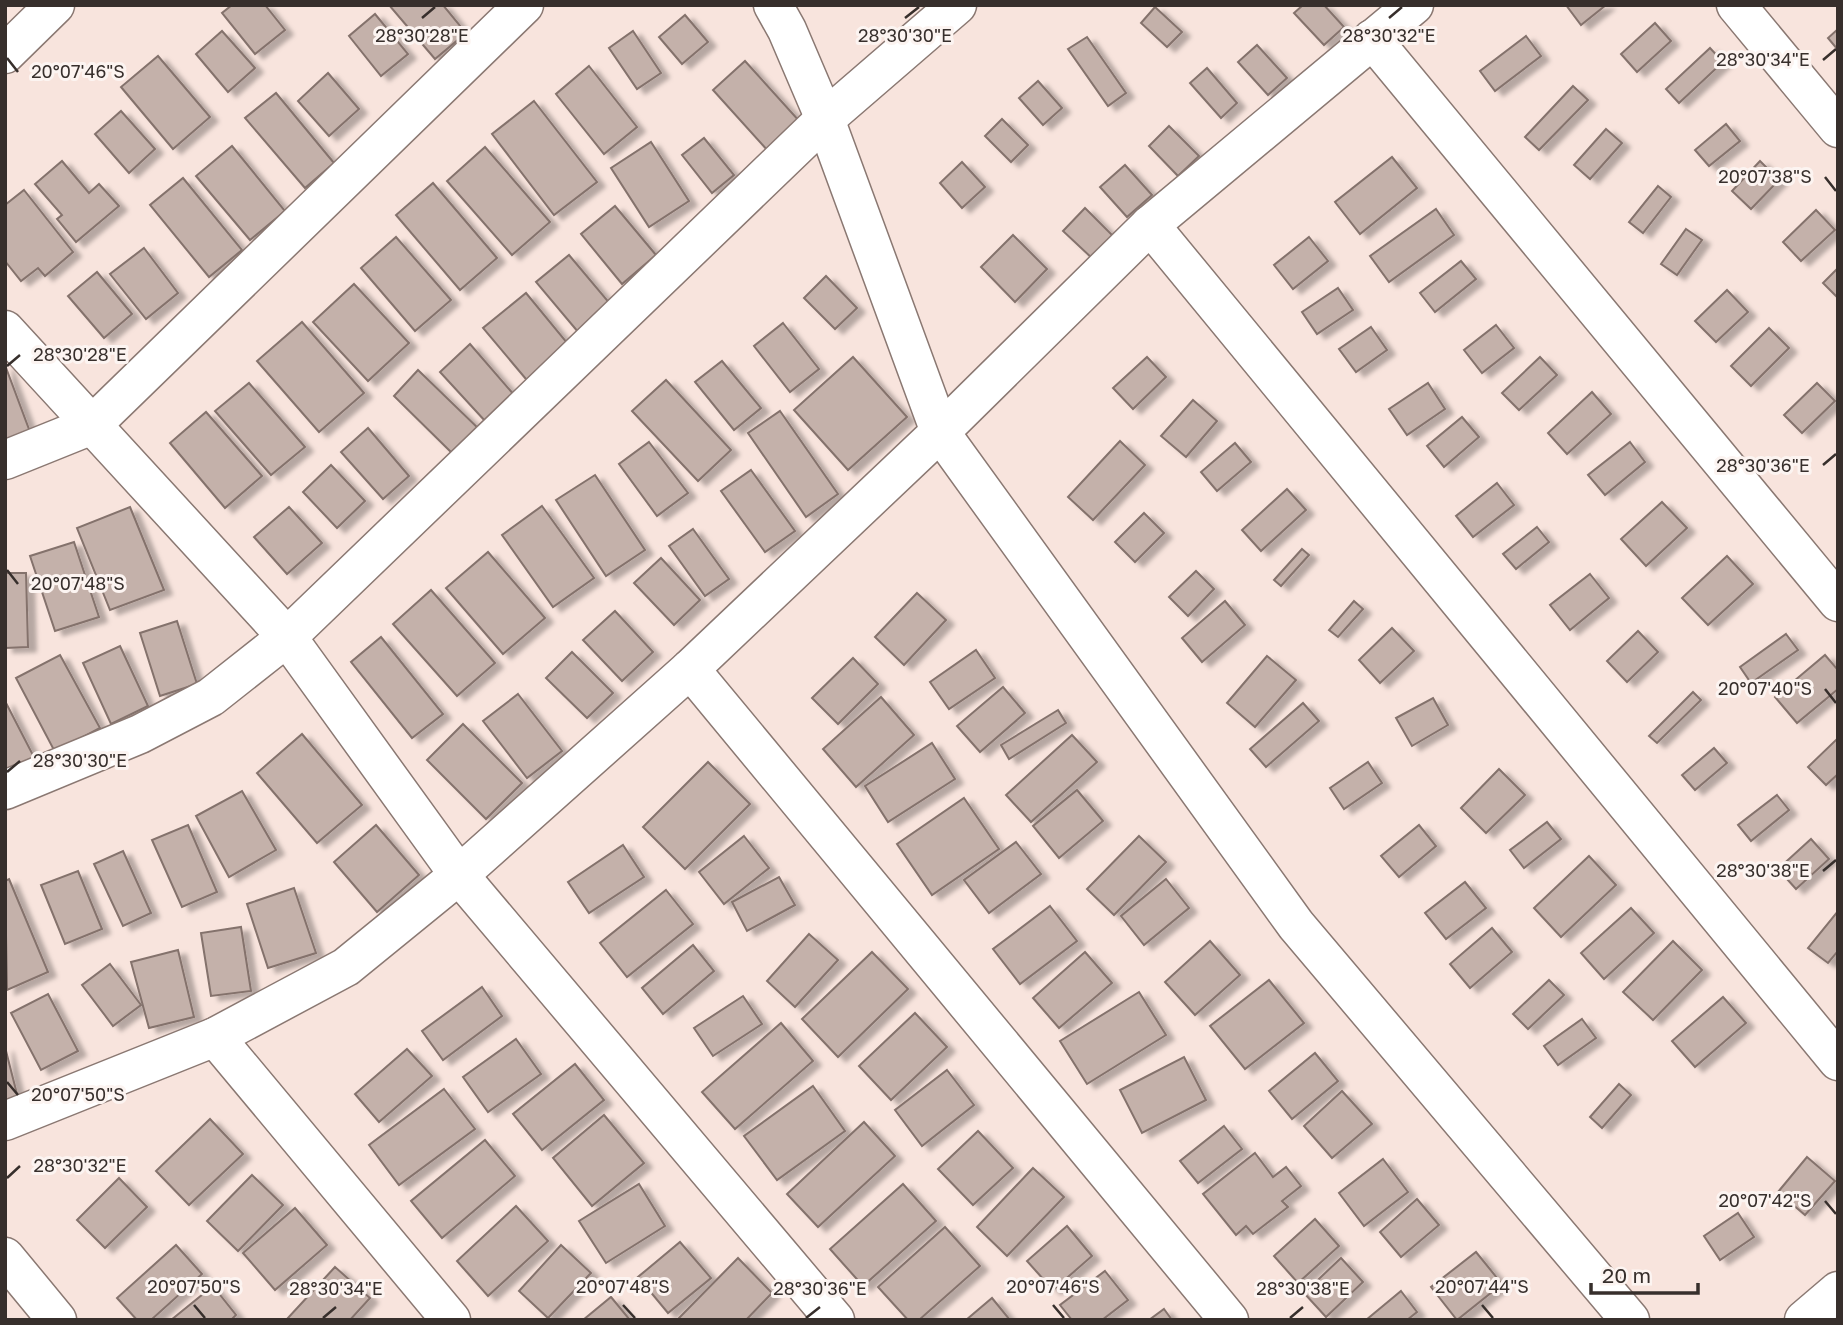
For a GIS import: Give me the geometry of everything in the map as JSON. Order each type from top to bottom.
[{"type":"street","points":[[5,54],[55,5]]},
{"type":"street","points":[[5,460],[92,425],[524,5]]},
{"type":"street","points":[[773,5],[787,30],[825,118],[940,432],[1296,925],[1630,1320]]},
{"type":"street","points":[[5,790],[140,734],[211,697],[287,637],[825,118],[957,5]]},
{"type":"street","points":[[5,1121],[215,1037],[346,967],[459,874],[690,669],[940,432],[1150,225],[1414,5]]},
{"type":"street","points":[[1736,5],[1838,128]]},
{"type":"street","points":[[1372,39],[1838,602]]},
{"type":"street","points":[[1150,225],[1838,1061]]},
{"type":"street","points":[[5,330],[287,637],[459,874],[835,1320]]},
{"type":"street","points":[[690,669],[1229,1320]]},
{"type":"street","points":[[215,1037],[451,1320]]},
{"type":"street","points":[[5,1257],[57,1320]]},
{"type":"street","points":[[1804,1320],[1838,1291]]},
{"type":"building","points":[[232,5],[265,5],[285,30],[255,54],[222,13]]},
{"type":"building","points":[[389,5],[443,5],[466,33],[435,59]]},
{"type":"building","points":[[1303,5],[1324,5],[1344,27],[1324,45],[1294,13]]},
{"type":"building","points":[[1566,5],[1606,5],[1581,25]]},
{"type":"building","points":[[1155,7],[1182,32],[1167,47],[1141,23]]},
{"type":"building","points":[[375,14],[408,54],[381,76],[349,36]]},
{"type":"building","points":[[685,15],[708,42],[682,64],[659,37]]},
{"type":"building","points":[[1655,23],[1671,41],[1637,72],[1621,54]]},
{"type":"building","points":[[1838,29],[1838,50],[1828,38]]},
{"type":"building","points":[[222,31],[255,68],[228,92],[196,54]]},
{"type":"building","points":[[633,31],[661,73],[637,89],[609,48]]},
{"type":"building","points":[[1526,36],[1541,56],[1495,91],[1480,71]]},
{"type":"building","points":[[1087,37],[1126,93],[1108,106],[1068,49]]},
{"type":"building","points":[[1257,45],[1287,78],[1268,95],[1238,62]]},
{"type":"building","points":[[1710,48],[1723,62],[1679,103],[1666,89]]},
{"type":"building","points":[[158,56],[210,117],[173,149],[121,87]]},
{"type":"building","points":[[745,61],[801,123],[769,152],[713,90]]},
{"type":"building","points":[[589,66],[637,127],[604,154],[556,94]]},
{"type":"building","points":[[1207,68],[1237,103],[1221,118],[1190,83]]},
{"type":"building","points":[[328,73],[359,109],[329,136],[298,101]]},
{"type":"building","points":[[1038,81],[1062,108],[1043,125],[1019,98]]},
{"type":"building","points":[[1573,86],[1588,100],[1539,150],[1525,137]]},
{"type":"building","points":[[276,93],[334,163],[305,188],[245,118]]},
{"type":"building","points":[[534,101],[597,182],[554,215],[492,134]]},
{"type":"building","points":[[121,111],[155,149],[129,173],[95,134]]},
{"type":"building","points":[[1002,119],[1028,145],[1011,162],[985,136]]},
{"type":"building","points":[[1726,124],[1740,141],[1709,166],[1695,150]]},
{"type":"building","points":[[1169,126],[1199,156],[1178,176],[1149,146]]},
{"type":"building","points":[[1606,129],[1622,143],[1590,179],[1574,165]]},
{"type":"building","points":[[704,138],[734,175],[712,193],[682,155]]},
{"type":"building","points":[[651,142],[689,201],[649,227],[611,168]]},
{"type":"building","points":[[232,146],[285,211],[250,240],[196,176]]},
{"type":"building","points":[[485,147],[550,222],[512,255],[447,181]]},
{"type":"building","points":[[1392,157],[1417,188],[1360,234],[1335,202]]},
{"type":"building","points":[[62,161],[89,193],[99,184],[119,206],[76,242],[57,219],[62,215],[35,184]]},
{"type":"building","points":[[1760,161],[1779,180],[1751,209],[1732,191]]},
{"type":"building","points":[[962,162],[985,187],[962,208],[940,183]]},
{"type":"building","points":[[1125,165],[1152,195],[1127,217],[1100,187]]},
{"type":"building","points":[[183,178],[242,250],[209,277],[150,205]]},
{"type":"building","points":[[433,183],[497,258],[460,290],[396,215]]},
{"type":"building","points":[[1658,186],[1671,197],[1643,233],[1629,222]]},
{"type":"building","points":[[24,190],[73,252],[45,276],[38,268],[21,281],[5,261],[5,205]]},
{"type":"building","points":[[615,206],[656,255],[622,284],[581,234]]},
{"type":"building","points":[[1085,208],[1115,238],[1094,260],[1063,231]]},
{"type":"building","points":[[1436,209],[1454,235],[1389,282],[1370,256]]},
{"type":"building","points":[[1816,210],[1835,230],[1801,261],[1783,242]]},
{"type":"building","points":[[1686,229],[1702,240],[1677,275],[1661,264]]},
{"type":"building","points":[[1013,235],[1047,269],[1015,302],[981,267]]},
{"type":"building","points":[[396,237],[451,300],[415,331],[361,268]]},
{"type":"building","points":[[1309,237],[1328,261],[1293,289],[1274,265]]},
{"type":"building","points":[[144,248],[178,293],[146,319],[110,274]]},
{"type":"building","points":[[569,255],[617,312],[584,339],[536,282]]},
{"type":"building","points":[[1461,261],[1476,279],[1435,312],[1420,293]]},
{"type":"building","points":[[1838,268],[1838,298],[1823,283]]},
{"type":"building","points":[[97,272],[132,314],[104,338],[68,296]]},
{"type":"building","points":[[826,276],[857,308],[835,329],[804,298]]},
{"type":"building","points":[[354,284],[409,343],[368,381],[313,322]]},
{"type":"building","points":[[1338,288],[1353,310],[1317,334],[1302,312]]},
{"type":"building","points":[[1727,290],[1748,312],[1716,342],[1695,321]]},
{"type":"building","points":[[526,293],[573,350],[531,385],[483,328]]},
{"type":"building","points":[[302,322],[364,393],[319,432],[257,361]]},
{"type":"building","points":[[783,323],[819,369],[790,392],[754,346]]},
{"type":"building","points":[[1496,325],[1514,348],[1482,373],[1464,350]]},
{"type":"building","points":[[1371,327],[1387,350],[1356,372],[1339,349]]},
{"type":"building","points":[[1769,328],[1789,348],[1751,386],[1731,366]]},
{"type":"building","points":[[470,344],[515,396],[486,422],[440,372]]},
{"type":"building","points":[[853,357],[907,417],[848,470],[794,410]]},
{"type":"building","points":[[1147,357],[1166,377],[1133,409],[1113,388]]},
{"type":"building","points":[[1540,357],[1557,375],[1519,410],[1502,393]]},
{"type":"building","points":[[722,361],[761,408],[734,430],[695,382]]},
{"type":"building","points":[[5,365],[30,432],[5,441]]},
{"type":"building","points":[[418,370],[480,430],[455,456],[394,396]]},
{"type":"building","points":[[666,380],[731,450],[698,481],[632,411]]},
{"type":"building","points":[[249,383],[305,447],[271,475],[215,411]]},
{"type":"building","points":[[1428,383],[1445,409],[1407,435],[1389,409]]},
{"type":"building","points":[[1817,383],[1835,401],[1802,433],[1784,415]]},
{"type":"building","points":[[1592,392],[1611,414],[1567,454],[1548,433]]},
{"type":"building","points":[[1193,400],[1217,421],[1186,457],[1161,436]]},
{"type":"building","points":[[780,411],[838,494],[806,517],[748,433]]},
{"type":"building","points":[[206,412],[262,476],[225,508],[170,443]]},
{"type":"building","points":[[1462,417],[1479,437],[1444,467],[1427,446]]},
{"type":"building","points":[[368,428],[409,476],[383,499],[341,452]]},
{"type":"building","points":[[1120,441],[1145,465],[1093,520],[1068,497]]},
{"type":"building","points":[[649,442],[688,493],[657,516],[619,464]]},
{"type":"building","points":[[1630,442],[1645,462],[1605,495],[1588,475]]},
{"type":"building","points":[[1235,443],[1251,462],[1217,491],[1201,472]]},
{"type":"building","points":[[331,465],[365,501],[337,528],[303,492]]},
{"type":"building","points":[[751,470],[795,531],[765,552],[721,491]]},
{"type":"building","points":[[595,475],[645,550],[606,576],[556,500]]},
{"type":"building","points":[[1497,483],[1514,505],[1473,537],[1456,516]]},
{"type":"building","points":[[1287,489],[1306,510],[1261,551],[1242,530]]},
{"type":"building","points":[[1662,502],[1687,528],[1646,566],[1621,539]]},
{"type":"building","points":[[542,506],[594,578],[553,607],[502,535]]},
{"type":"building","points":[[130,507],[164,590],[110,610],[77,528]]},
{"type":"building","points":[[289,507],[322,543],[287,574],[254,537]]},
{"type":"building","points":[[1144,513],[1164,533],[1135,562],[1115,542]]},
{"type":"building","points":[[1537,527],[1549,542],[1516,569],[1503,554]]},
{"type":"building","points":[[693,529],[729,579],[705,596],[669,546]]},
{"type":"building","points":[[74,542],[99,617],[55,631],[30,556]]},
{"type":"building","points":[[1302,549],[1309,555],[1281,586],[1274,580]]},
{"type":"building","points":[[488,552],[545,618],[503,654],[446,588]]},
{"type":"building","points":[[1727,556],[1753,584],[1708,625],[1682,598]]},
{"type":"building","points":[[661,558],[700,600],[674,625],[634,583]]},
{"type":"building","points":[[1196,571],[1214,589],[1188,616],[1169,597]]},
{"type":"building","points":[[5,573],[26,573],[28,647],[5,648]]},
{"type":"building","points":[[1590,574],[1609,598],[1570,630],[1550,605]]},
{"type":"building","points":[[431,590],[495,663],[457,696],[393,624]]},
{"type":"building","points":[[917,593],[946,620],[904,665],[875,637]]},
{"type":"building","points":[[1225,601],[1245,625],[1202,662],[1182,638]]},
{"type":"building","points":[[1354,601],[1363,609],[1338,637],[1329,630]]},
{"type":"building","points":[[615,611],[653,652],[622,681],[583,640]]},
{"type":"building","points":[[177,621],[197,684],[160,696],[140,633]]},
{"type":"building","points":[[1392,628],[1414,651],[1380,683],[1359,660]]},
{"type":"building","points":[[1638,631],[1658,652],[1627,682],[1607,661]]},
{"type":"building","points":[[1786,634],[1798,650],[1751,683],[1740,667]]},
{"type":"building","points":[[381,637],[443,714],[412,738],[351,662]]},
{"type":"building","points":[[120,646],[148,706],[111,724],[83,663]]},
{"type":"building","points":[[976,650],[995,678],[949,709],[930,682]]},
{"type":"building","points":[[572,652],[613,693],[587,718],[546,678]]},
{"type":"building","points":[[60,655],[100,728],[55,752],[16,678]]},
{"type":"building","points":[[1825,655],[1838,670],[1838,689],[1797,723],[1775,697]]},
{"type":"building","points":[[1267,656],[1296,680],[1255,727],[1227,703]]},
{"type":"building","points":[[853,658],[878,684],[838,724],[812,698]]},
{"type":"building","points":[[1003,687],[1025,713],[980,752],[957,726]]},
{"type":"building","points":[[1693,692],[1701,700],[1657,743],[1649,736]]},
{"type":"building","points":[[518,694],[562,751],[527,778],[483,721]]},
{"type":"building","points":[[881,697],[914,735],[856,787],[823,749]]},
{"type":"building","points":[[1433,698],[1448,725],[1412,746],[1396,718]]},
{"type":"building","points":[[5,701],[36,761],[5,776]]},
{"type":"building","points":[[1303,703],[1319,721],[1266,767],[1250,749]]},
{"type":"building","points":[[1058,710],[1066,723],[1009,759],[1001,745]]},
{"type":"building","points":[[463,724],[522,783],[486,819],[427,760]]},
{"type":"building","points":[[302,734],[362,805],[317,843],[257,773]]},
{"type":"building","points":[[1072,735],[1097,762],[1031,822],[1006,795]]},
{"type":"building","points":[[1838,738],[1838,774],[1826,785],[1808,767]]},
{"type":"building","points":[[932,743],[955,779],[888,822],[865,786]]},
{"type":"building","points":[[1714,748],[1727,763],[1695,790],[1682,775]]},
{"type":"building","points":[[708,762],[750,804],[685,869],[643,827]]},
{"type":"building","points":[[1368,762],[1382,783],[1344,809],[1330,788]]},
{"type":"building","points":[[1499,769],[1525,795],[1486,833],[1461,808]]},
{"type":"building","points":[[1077,790],[1103,821],[1059,858],[1033,826]]},
{"type":"building","points":[[242,791],[276,850],[229,877],[196,816]]},
{"type":"building","points":[[1777,795],[1789,810],[1751,841],[1738,825]]},
{"type":"building","points":[[964,798],[999,849],[932,895],[897,844]]},
{"type":"building","points":[[1547,822],[1561,839],[1524,868],[1510,850]]},
{"type":"building","points":[[188,825],[217,892],[182,907],[152,840]]},
{"type":"building","points":[[376,825],[419,875],[377,912],[334,862]]},
{"type":"building","points":[[1419,825],[1436,846],[1399,877],[1381,856]]},
{"type":"building","points":[[744,836],[769,868],[724,904],[699,872]]},
{"type":"building","points":[[1139,836],[1166,862],[1114,915],[1087,889]]},
{"type":"building","points":[[1811,839],[1829,859],[1796,889],[1778,869]]},
{"type":"building","points":[[1016,842],[1041,874],[989,913],[964,880]]},
{"type":"building","points":[[623,845],[644,877],[589,913],[568,882]]},
{"type":"building","points":[[123,851],[151,913],[123,926],[94,864]]},
{"type":"building","points":[[1589,856],[1616,885],[1561,937],[1534,908]]},
{"type":"building","points":[[78,871],[102,929],[65,944],[41,885]]},
{"type":"building","points":[[779,877],[795,905],[747,931],[732,902]]},
{"type":"building","points":[[9,879],[48,972],[7,990],[5,881]]},
{"type":"building","points":[[1166,879],[1189,908],[1144,945],[1121,916]]},
{"type":"building","points":[[1465,882],[1486,908],[1446,939],[1425,913]]},
{"type":"building","points":[[294,888],[316,953],[268,968],[247,904]]},
{"type":"building","points":[[666,890],[693,924],[627,977],[600,943]]},
{"type":"building","points":[[1050,906],[1077,941],[1020,984],[993,949]]},
{"type":"building","points":[[1631,908],[1654,933],[1604,979],[1581,953]]},
{"type":"building","points":[[1838,911],[1838,951],[1828,963],[1808,948]]},
{"type":"building","points":[[241,927],[251,991],[211,996],[201,933]]},
{"type":"building","points":[[1492,928],[1512,952],[1470,988],[1450,964]]},
{"type":"building","points":[[809,934],[838,960],[795,1007],[767,981]]},
{"type":"building","points":[[1210,941],[1240,975],[1195,1015],[1165,982]]},
{"type":"building","points":[[1673,941],[1702,970],[1653,1020],[1623,992]]},
{"type":"building","points":[[693,945],[714,971],[663,1014],[642,988]]},
{"type":"building","points":[[178,950],[194,1017],[149,1028],[131,962]]},
{"type":"building","points":[[872,952],[908,989],[838,1057],[802,1019]]},
{"type":"building","points":[[1085,952],[1112,983],[1059,1028],[1033,998]]},
{"type":"building","points":[[110,964],[141,1005],[113,1026],[82,985]]},
{"type":"building","points":[[1269,980],[1304,1023],[1245,1069],[1210,1026]]},
{"type":"building","points":[[1549,980],[1564,995],[1528,1029],[1513,1014]]},
{"type":"building","points":[[482,987],[502,1016],[443,1060],[422,1031]]},
{"type":"building","points":[[1139,992],[1166,1035],[1087,1084],[1060,1041]]},
{"type":"building","points":[[48,994],[78,1051],[41,1070],[11,1013]]},
{"type":"building","points":[[743,996],[762,1024],[713,1056],[694,1028]]},
{"type":"building","points":[[1723,997],[1746,1023],[1695,1067],[1672,1041]]},
{"type":"building","points":[[915,1013],[947,1047],[891,1100],[859,1066]]},
{"type":"building","points":[[1582,1019],[1596,1038],[1558,1065],[1544,1046]]},
{"type":"building","points":[[781,1023],[813,1061],[735,1129],[702,1092]]},
{"type":"building","points":[[516,1039],[541,1074],[488,1112],[463,1077]]},
{"type":"building","points":[[5,1047],[19,1102],[5,1105]]},
{"type":"building","points":[[407,1049],[432,1076],[379,1122],[355,1094]]},
{"type":"building","points":[[1315,1053],[1338,1081],[1292,1119],[1269,1091]]},
{"type":"building","points":[[1184,1057],[1206,1100],[1142,1133],[1120,1090]]},
{"type":"building","points":[[575,1064],[604,1100],[542,1150],[513,1114]]},
{"type":"building","points":[[947,1070],[974,1105],[922,1146],[895,1110]]},
{"type":"building","points":[[1619,1084],[1631,1095],[1602,1128],[1590,1117]]},
{"type":"building","points":[[813,1086],[845,1131],[777,1180],[744,1136]]},
{"type":"building","points":[[444,1089],[475,1129],[399,1185],[369,1145]]},
{"type":"building","points":[[1342,1091],[1372,1124],[1332,1158],[1304,1126]]},
{"type":"building","points":[[604,1115],[644,1163],[592,1206],[553,1158]]},
{"type":"building","points":[[210,1119],[243,1154],[189,1205],[156,1171]]},
{"type":"building","points":[[864,1122],[895,1156],[818,1227],[787,1194]]},
{"type":"building","points":[[1224,1126],[1242,1149],[1198,1183],[1180,1161]]},
{"type":"building","points":[[978,1131],[1013,1168],[973,1205],[938,1169]]},
{"type":"building","points":[[485,1140],[515,1176],[442,1238],[411,1201]]},
{"type":"building","points":[[1255,1153],[1273,1177],[1286,1167],[1301,1186],[1282,1201],[1288,1207],[1253,1234],[1246,1226],[1236,1235],[1203,1194]]},
{"type":"building","points":[[1807,1157],[1835,1181],[1805,1215],[1778,1192]]},
{"type":"building","points":[[1383,1159],[1408,1192],[1364,1226],[1339,1193]]},
{"type":"building","points":[[1033,1168],[1064,1197],[1007,1256],[977,1227]]},
{"type":"building","points":[[252,1175],[283,1205],[238,1251],[207,1221]]},
{"type":"building","points":[[119,1178],[147,1207],[105,1248],[77,1220]]},
{"type":"building","points":[[639,1184],[665,1226],[606,1263],[579,1221]]},
{"type":"building","points":[[903,1184],[936,1221],[863,1286],[830,1249]]},
{"type":"building","points":[[1417,1199],[1439,1225],[1401,1257],[1380,1232]]},
{"type":"building","points":[[516,1206],[548,1241],[488,1296],[457,1261]]},
{"type":"building","points":[[295,1208],[327,1245],[275,1290],[243,1253]]},
{"type":"building","points":[[1738,1213],[1754,1237],[1720,1260],[1704,1236]]},
{"type":"building","points":[[1315,1219],[1339,1246],[1298,1283],[1274,1256]]},
{"type":"building","points":[[1067,1226],[1092,1256],[1053,1290],[1027,1261]]},
{"type":"building","points":[[945,1227],[980,1266],[919,1320],[908,1320],[878,1287]]},
{"type":"building","points":[[680,1242],[711,1278],[668,1313],[638,1277]]},
{"type":"building","points":[[176,1245],[202,1274],[151,1320],[137,1320],[117,1298]]},
{"type":"building","points":[[561,1245],[591,1273],[548,1318],[519,1291]]},
{"type":"building","points":[[1476,1252],[1502,1284],[1457,1320],[1431,1287]]},
{"type":"building","points":[[738,1258],[772,1293],[746,1320],[681,1320],[679,1318]]},
{"type":"building","points":[[1341,1258],[1363,1282],[1326,1317],[1304,1293]]},
{"type":"building","points":[[335,1267],[370,1298],[350,1320],[288,1320],[287,1319]]},
{"type":"building","points":[[1105,1271],[1128,1300],[1102,1320],[1072,1320],[1060,1305]]},
{"type":"building","points":[[213,1286],[236,1315],[231,1320],[171,1320]]},
{"type":"building","points":[[1401,1291],[1417,1312],[1407,1320],[1366,1320]]},
{"type":"building","points":[[611,1297],[630,1320],[583,1320]]},
{"type":"building","points":[[992,1298],[1010,1320],[966,1320]]},
{"type":"building","points":[[1164,1309],[1172,1320],[1149,1320]]}]
